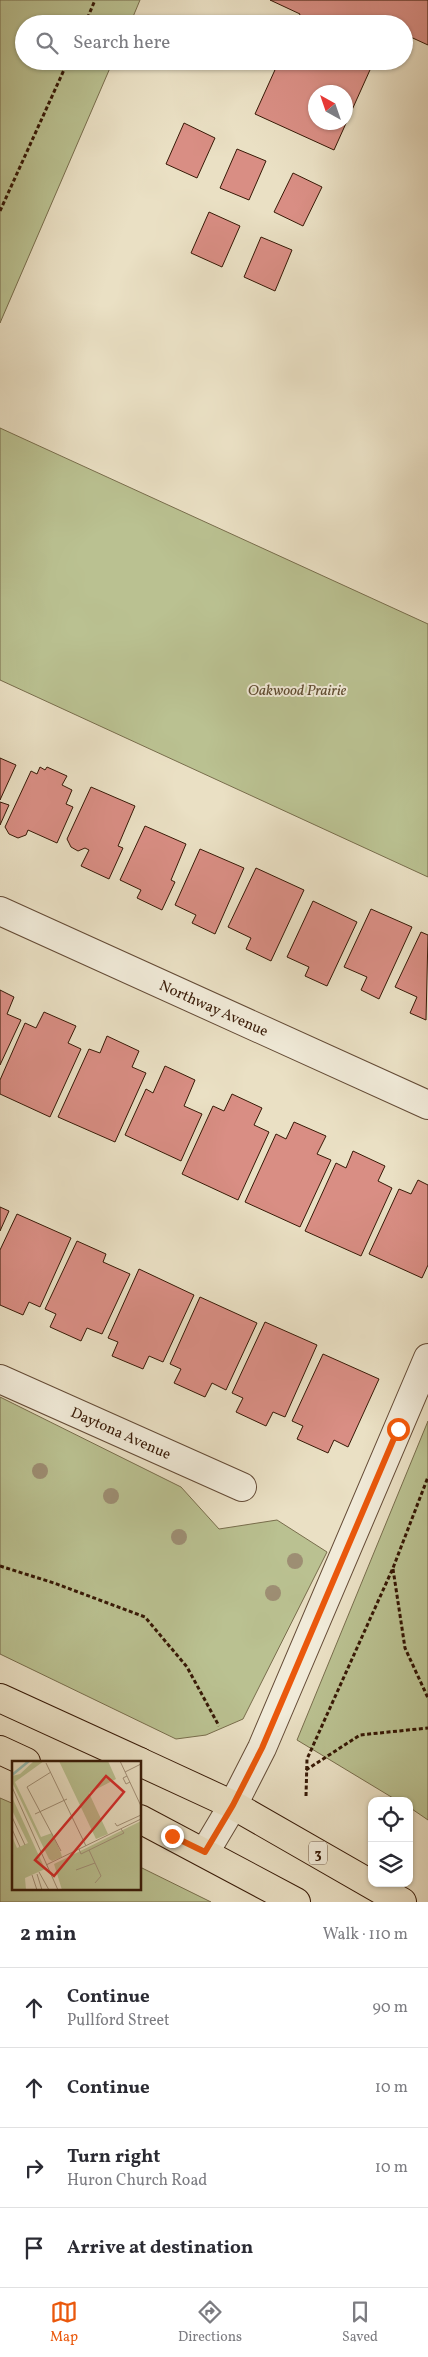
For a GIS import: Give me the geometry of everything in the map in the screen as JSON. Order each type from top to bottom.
[{"type":"main road","name":"3","points":[[0,1698],[138,1761]]},
{"type":"main road","points":[[0,1750],[24,1761]]},
{"type":"main road","name":"3","points":[[141,1762],[233,1805],[402,1902]]},
{"type":"main road","points":[[141,1820],[296,1902]]},
{"type":"street","name":"Northway Avenue","points":[[0,910],[428,1105]]},
{"type":"street","points":[[205,1852],[233,1805],[262,1748],[428,1358]]},
{"type":"street","name":"Daytona Avenue","points":[[0,1379],[242,1487]]},
{"type":"path","points":[[89,15],[95,0]]},
{"type":"path","points":[[0,211],[64,70]]},
{"type":"path","points":[[306,1796],[307,1759],[392,1568],[428,1478]]},
{"type":"path","points":[[0,1566],[54,1583],[145,1617],[187,1667],[219,1726]]},
{"type":"path","points":[[392,1568],[405,1648],[428,1698]]},
{"type":"path","points":[[306,1770],[360,1735],[428,1728]]},
{"type":"green space","points":[[0,0],[140,0],[134,15],[15,15],[15,70],[109,70],[0,323]]},
{"type":"green space","name":"Oakwood Prairie","points":[[0,428],[428,624],[428,877],[0,680]]},
{"type":"green space","points":[[0,1397],[181,1487],[219,1529],[277,1520],[327,1552],[243,1719],[206,1735],[176,1739],[0,1654]]},
{"type":"green space","points":[[428,1421],[428,1820],[413,1810],[413,1797],[391,1797],[297,1740]]},
{"type":"green space","points":[[0,1798],[12,1803],[12,1890],[141,1890],[141,1867],[211,1902],[0,1902]]},
{"type":"building","points":[[270,0],[428,0],[428,45],[413,38],[413,15],[300,14]]},
{"type":"building","points":[[275,70],[370,70],[353,108],[353,85],[308,85],[308,130],[343,130],[334,150],[255,114]]},
{"type":"building","points":[[184,123],[215,138],[197,178],[166,164]]},
{"type":"building","points":[[237,149],[266,161],[249,200],[220,188]]},
{"type":"building","points":[[293,173],[322,187],[303,226],[274,212]]},
{"type":"building","points":[[209,212],[240,226],[222,267],[191,253]]},
{"type":"building","points":[[261,237],[292,250],[275,291],[244,277]]},
{"type":"building","points":[[0,758],[16,765],[0,800]]},
{"type":"building","points":[[40,767],[45,770],[47,767],[67,776],[62,785],[72,790],[66,804],[73,807],[57,843],[28,830],[26,835],[18,838],[9,834],[5,827],[31,771],[37,774]]},
{"type":"building","points":[[91,787],[135,806],[118,846],[123,848],[109,879],[81,866],[89,850],[85,848],[78,851],[71,847],[67,839]]},
{"type":"building","points":[[0,802],[9,805],[0,825]]},
{"type":"building","points":[[145,826],[186,844],[171,880],[175,882],[162,910],[137,898],[141,890],[120,880]]},
{"type":"building","points":[[200,849],[244,868],[215,934],[192,923],[196,915],[175,905]]},
{"type":"building","points":[[256,868],[304,890],[271,961],[246,949],[251,938],[228,927]]},
{"type":"building","points":[[313,901],[357,922],[327,986],[305,976],[309,967],[287,957]]},
{"type":"building","points":[[371,909],[412,927],[379,999],[361,990],[367,977],[344,967]]},
{"type":"building","points":[[421,932],[428,935],[426,1020],[410,1013],[417,997],[395,987]]},
{"type":"building","points":[[0,990],[14,997],[7,1014],[21,1020],[0,1065]]},
{"type":"building","points":[[44,1012],[76,1026],[68,1043],[81,1049],[50,1117],[0,1094],[0,1080],[25,1023],[36,1028]]},
{"type":"building","points":[[107,1036],[139,1051],[132,1067],[146,1073],[115,1142],[58,1117],[89,1049],[100,1053]]},
{"type":"building","points":[[165,1066],[195,1080],[184,1106],[202,1114],[181,1161],[125,1135],[146,1089],[153,1093]]},
{"type":"building","points":[[232,1094],[262,1108],[254,1125],[269,1132],[238,1200],[182,1174],[213,1106],[224,1111]]},
{"type":"building","points":[[294,1122],[326,1136],[317,1154],[331,1160],[300,1227],[245,1202],[276,1134],[286,1139]]},
{"type":"building","points":[[353,1151],[385,1166],[378,1181],[392,1188],[361,1256],[305,1231],[336,1163],[346,1168]]},
{"type":"building","points":[[418,1180],[428,1185],[428,1265],[422,1278],[369,1254],[399,1189],[411,1194]]},
{"type":"building","points":[[0,1207],[9,1211],[0,1231]]},
{"type":"building","points":[[17,1214],[71,1238],[40,1307],[29,1302],[23,1315],[0,1305],[0,1250]]},
{"type":"building","points":[[77,1241],[106,1254],[103,1262],[130,1274],[102,1334],[87,1328],[81,1341],[50,1327],[56,1314],[45,1309]]},
{"type":"building","points":[[139,1269],[194,1295],[163,1362],[149,1356],[143,1369],[112,1356],[118,1342],[108,1338]]},
{"type":"building","points":[[200,1297],[257,1323],[226,1390],[212,1383],[205,1397],[174,1383],[181,1369],[170,1364]]},
{"type":"building","points":[[265,1322],[317,1345],[285,1417],[273,1412],[266,1426],[236,1412],[243,1398],[232,1393]]},
{"type":"building","points":[[323,1354],[379,1379],[348,1447],[334,1440],[328,1453],[297,1439],[303,1426],[292,1421]]},
{"type":"route","points":[[172,1836],[205,1852],[233,1805],[262,1748],[398,1429]]}]
